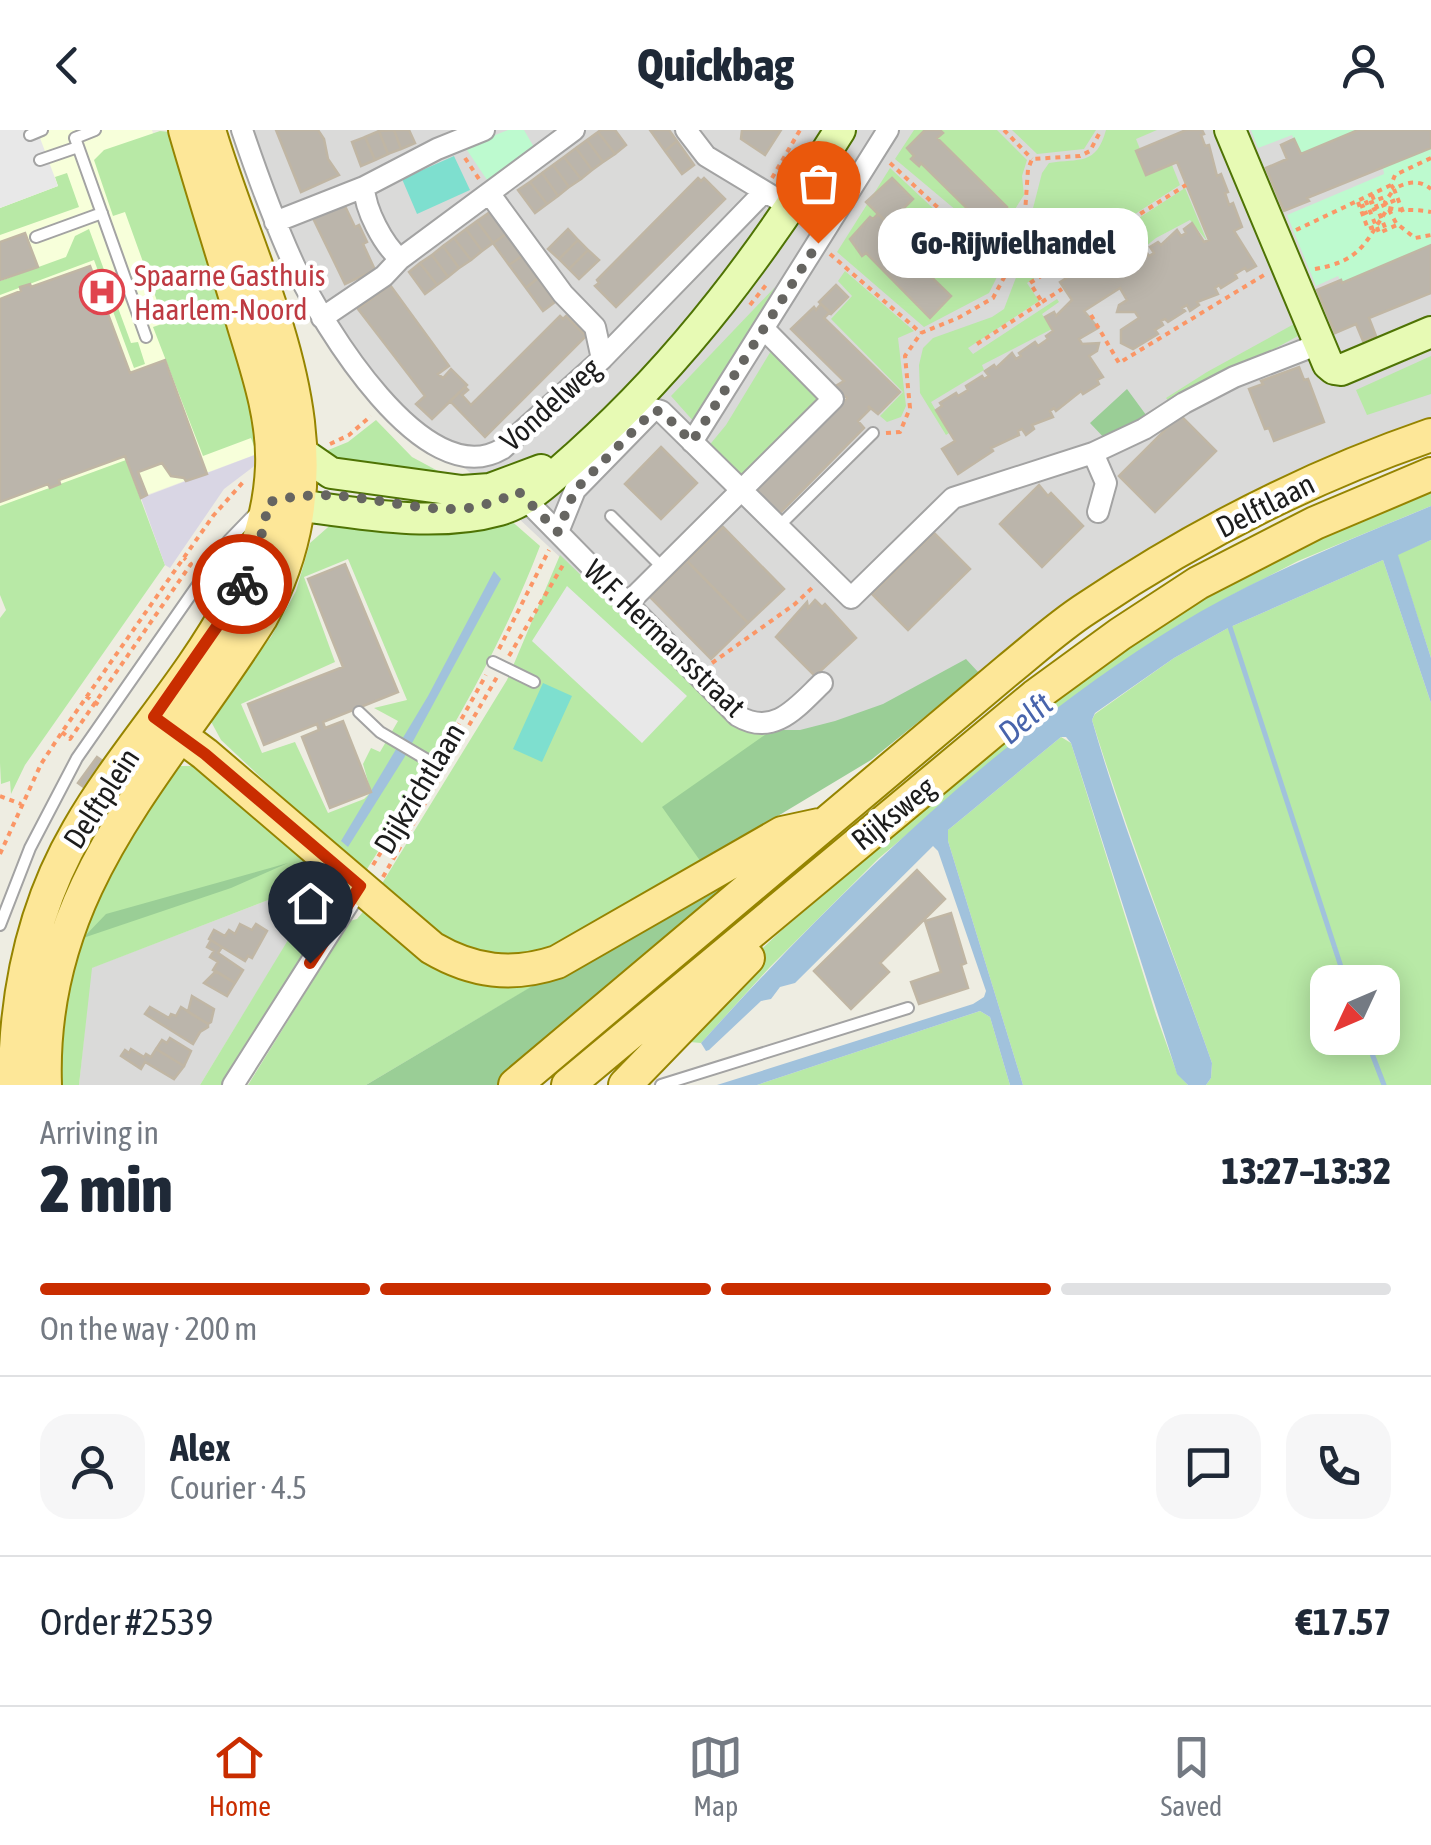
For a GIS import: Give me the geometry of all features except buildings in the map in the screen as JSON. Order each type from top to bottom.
[{"type":"main road","points":[[185,130],[260,377],[271,437],[289,500]]},
{"type":"main road","points":[[209,130],[281,336],[296,400],[302,453],[289,500]]},
{"type":"main road","points":[[289,500],[422,518],[463,519],[503,509],[522,496],[572,460],[640,396],[704,325],[825,130]]},
{"type":"main road","points":[[522,496],[540,470],[695,318],[752,247],[779,200],[840,130]]},
{"type":"main road","points":[[1230,130],[1326,356],[1341,370],[1431,332]]},
{"type":"main road","name":"Delftlaan","points":[[1108,594],[1186,546],[1321,476],[1431,435]]},
{"type":"main road","points":[[302,453],[331,473],[462,492],[490,488],[540,470]]},
{"type":"main road","name":"Delftlaan","points":[[1235,564],[1315,522],[1431,474]]},
{"type":"main road","name":"Delftplein","points":[[20,1068],[58,972],[88,877],[167,726],[244,646],[269,603],[289,550],[289,500]]},
{"type":"main road","name":"Rijksweg","points":[[568,1085],[1049,686],[1120,634],[1198,583],[1235,564]]},
{"type":"main road","name":"Rijksweg","points":[[515,1085],[1008,670],[1108,594]]},
{"type":"main road","points":[[167,726],[422,940],[453,960],[501,972],[537,969],[572,955],[782,834],[828,823]]},
{"type":"main road","points":[[625,1085],[794,913],[814,878]]},
{"type":"street","name":"Vondelweg","points":[[242,130],[275,222],[322,318],[353,362],[406,423],[430,443],[459,456],[486,456],[502,449],[779,200]]},
{"type":"street","points":[[275,222],[364,187],[440,140],[484,130]]},
{"type":"street","points":[[322,318],[384,276],[400,259],[574,130]]},
{"type":"street","points":[[686,130],[706,156],[779,200]]},
{"type":"street","points":[[692,442],[888,130]]},
{"type":"street","points":[[364,187],[389,249],[400,259]]},
{"type":"street","points":[[489,193],[562,294],[595,327],[602,359]]},
{"type":"street","points":[[627,604],[833,399],[764,329]]},
{"type":"street","points":[[558,532],[575,490],[654,410],[662,412],[851,598],[954,498],[1093,453],[1144,430],[1234,377],[1326,356]]},
{"type":"street","points":[[1093,453],[1106,483],[1098,512]]},
{"type":"street","name":"W.F. Hermansstraat","points":[[522,496],[738,716],[764,724],[786,717],[822,684]]},
{"type":"street","name":"Dijkzichtlaan","points":[[234,1085],[366,890]]},
{"type":"lane","points":[[30,135],[42,130]]},
{"type":"lane","points":[[40,160],[95,130]]},
{"type":"lane","points":[[76,138],[146,337]]},
{"type":"lane","points":[[36,238],[102,213]]},
{"type":"lane","points":[[778,527],[873,434]]},
{"type":"lane","points":[[0,925],[44,817],[77,758],[229,540],[249,517],[289,500]]},
{"type":"lane","name":"W.F. Hermansstraat","points":[[611,516],[663,568]]},
{"type":"lane","points":[[498,665],[534,682]]},
{"type":"lane","points":[[360,712],[374,728],[436,765]]},
{"type":"lane","points":[[662,1085],[908,1008]]},
{"type":"path","points":[[779,200],[800,130]]},
{"type":"path","points":[[1004,130],[1032,159],[1080,156],[1090,151],[1102,130]]},
{"type":"path","points":[[440,140],[489,193]]},
{"type":"path","points":[[876,150],[1007,272]]},
{"type":"path","points":[[1092,315],[1120,363],[1359,204],[1384,197],[1395,175],[1431,158]]},
{"type":"path","points":[[873,434],[900,432],[910,408],[905,356],[921,332],[958,318],[993,298],[1007,272],[1025,214],[1032,159]]},
{"type":"path","points":[[1373,198],[1379,191],[1410,182],[1426,184],[1431,189]]},
{"type":"path","points":[[1042,302],[1030,284],[1186,185]]},
{"type":"path","points":[[1392,187],[1403,212]]},
{"type":"path","points":[[1379,191],[1397,224],[1415,238],[1431,235]]},
{"type":"path","points":[[1373,198],[1386,230]]},
{"type":"path","points":[[1363,214],[1398,199]]},
{"type":"path","points":[[1366,201],[1379,233],[1397,224]]},
{"type":"path","points":[[1387,206],[1403,212],[1430,202]]},
{"type":"path","points":[[1359,204],[1368,229],[1376,226]]},
{"type":"path","points":[[1283,256],[1302,260],[1306,271],[1347,260],[1364,248],[1387,206]]},
{"type":"path","points":[[1422,208],[1431,212]]},
{"type":"path","points":[[1025,214],[1067,278]]},
{"type":"path","points":[[1366,221],[1393,218]]},
{"type":"path","points":[[818,243],[921,332]]},
{"type":"path","points":[[976,344],[1062,289]]},
{"type":"path","name":"Dijkzichtlaan","points":[[366,890],[498,665],[558,532]]},
{"type":"path","points":[[366,890],[498,665],[573,548]]},
{"type":"path","points":[[62,732],[70,738],[192,564],[184,558]]},
{"type":"path","points":[[696,675],[796,604],[826,574]]},
{"type":"path","points":[[0,796],[22,804]]},
{"type":"shaded area","name":"Spaarne Gasthuis Haarlem-Noord","points":[[0,130],[152,130],[257,454],[0,542]]},
{"type":"shaded area","points":[[0,130],[37,130],[58,186],[0,208]]},
{"type":"shaded area","points":[[251,130],[1431,130],[1431,436],[1250,504],[972,684],[849,732],[784,742],[704,692],[388,396],[306,280]]},
{"type":"shaded area","points":[[508,130],[524,130],[535,149],[491,186],[465,147]]},
{"type":"shaded area","points":[[1251,130],[1358,130],[1300,154],[1292,135],[1258,148]]},
{"type":"shaded area","points":[[1431,148],[1431,245],[1342,283],[1338,276],[1316,286],[1287,215],[1384,174],[1383,168]]},
{"type":"shaded area","points":[[454,156],[470,190],[417,214],[402,179]]},
{"type":"shaded area","points":[[257,454],[261,461],[224,489],[170,568],[165,565],[141,498]]},
{"type":"shaded area","points":[[1431,506],[1431,540],[1398,555],[1431,658],[1431,703],[1383,560],[1228,628],[1174,658],[1095,713],[1092,720],[1212,1063],[1206,1085],[1188,1085],[1177,1074],[1071,743],[1061,737],[948,830],[948,841],[1023,1085],[1010,1085],[990,1017],[980,1011],[757,1085],[717,1085],[973,1004],[984,997],[986,991],[933,846],[795,983],[780,987],[771,999],[761,1001],[709,1050],[701,1043],[866,872],[1048,715],[1112,668],[1208,607],[1302,561]]},
{"type":"shaded area","points":[[494,571],[501,579],[404,758],[348,847],[341,841],[428,696]]},
{"type":"shaded area","points":[[567,586],[687,696],[642,743],[532,641]]},
{"type":"shaded area","points":[[543,683],[572,696],[542,762],[513,749]]},
{"type":"shaded area","points":[[317,894],[200,1085],[79,1085],[91,968],[276,897]]},
{"type":"green space","points":[[914,130],[997,130],[1027,160],[1022,176],[1024,195],[994,242],[895,159]]},
{"type":"green space","points":[[1012,130],[1096,130],[1084,149],[1037,154]]},
{"type":"green space","points":[[1106,130],[1157,130],[1136,139],[1145,175],[1172,165],[1180,185],[1073,254],[1063,239],[1045,238],[1031,216],[1042,173],[1049,163],[1092,155]]},
{"type":"green space","points":[[160,131],[170,132],[262,443],[254,446],[251,438],[203,456],[153,327],[165,323],[125,212],[113,216],[94,160],[104,150]]},
{"type":"green space","points":[[890,168],[1000,271],[989,293],[924,327],[837,252]]},
{"type":"green space","points":[[67,173],[79,207],[0,235],[0,208],[58,186],[55,177]]},
{"type":"green space","points":[[1185,188],[1207,241],[1190,220],[1156,238],[1124,264],[1108,238]]},
{"type":"green space","points":[[89,229],[131,343],[138,342],[145,364],[134,368],[94,260],[0,295],[0,281],[66,257],[75,236]]},
{"type":"green space","points":[[1034,230],[1041,240],[1035,260],[1044,272],[1027,283],[1039,301],[968,348],[973,354],[1057,299],[1059,302],[1042,314],[1052,329],[982,365],[984,370],[931,402],[949,433],[946,435],[920,393],[923,348],[933,338],[1004,309]]},
{"type":"green space","points":[[845,271],[914,331],[898,338],[906,406],[901,417],[887,422],[880,416],[903,392],[831,319],[852,296],[838,281]]},
{"type":"green space","points":[[775,287],[748,340],[695,423],[671,396]]},
{"type":"green space","points":[[1294,324],[1298,336],[1172,405],[1166,398],[1207,372]]},
{"type":"green space","points":[[774,346],[825,399],[739,481],[707,448],[726,425]]},
{"type":"green space","points":[[1431,356],[1431,394],[1367,415],[1356,390]]},
{"type":"green space","points":[[1127,389],[1149,419],[1108,442],[1090,423]]},
{"type":"green space","points":[[376,420],[412,457],[464,485],[316,455],[348,442]]},
{"type":"green space","points":[[126,460],[165,565],[25,765],[11,794],[10,781],[1,784],[0,763],[0,618],[6,610],[0,595],[0,506]]},
{"type":"green space","points":[[1431,487],[1431,506],[1298,561],[1234,594],[1177,626],[1049,715],[879,858],[701,1043],[690,1042],[642,1085],[731,978],[782,930],[1018,731],[1107,662],[1230,579]]},
{"type":"green space","points":[[508,518],[540,546],[482,673],[364,874],[221,740],[208,716],[271,637],[296,591],[310,543],[335,521]],"holes":[[[348,559],[407,700],[374,708],[398,721],[380,752],[371,748],[363,764],[371,792],[364,799],[328,813],[295,742],[262,753],[241,704],[335,662],[304,577]]]},
{"type":"green space","points":[[1431,540],[1431,658],[1397,554]]},
{"type":"green space","points":[[560,555],[696,686],[772,730],[701,862],[528,965],[448,950],[378,890],[507,680]]},
{"type":"green space","points":[[1383,560],[1431,703],[1431,1085],[1206,1085],[1212,1063],[1092,720],[1174,658],[1228,628]]},
{"type":"green space","points":[[966,659],[979,673],[871,760],[701,862],[662,807],[772,730],[800,730],[883,704]]},
{"type":"green space","points":[[1061,737],[1071,743],[1156,1015],[1177,1073],[1188,1085],[1023,1085],[948,841],[948,830]]},
{"type":"green space","points":[[179,766],[198,766],[340,890],[338,899],[228,1085],[200,1085],[316,894],[276,897],[92,968],[79,1085],[55,1085],[53,1070],[89,899],[162,775]]},
{"type":"green space","points":[[778,840],[781,843],[497,1085],[366,1085]]},
{"type":"green space","points":[[288,863],[231,888],[83,938],[106,914]]},
{"type":"green space","points":[[371,902],[411,939],[545,979],[366,1085],[248,1085],[350,921],[357,919]]},
{"type":"green space","points":[[980,1011],[990,1017],[1010,1085],[757,1085]]},
{"type":"waterway","points":[[1229,624],[1340,965]]},
{"type":"waterway","points":[[1373,1055],[1384,1085]]},
{"type":"way so far","points":[[242,584],[262,533],[269,502],[300,494],[327,493],[461,509],[497,502],[519,492],[558,532],[575,490],[649,413],[662,412],[692,442],[818,243]]},
{"type":"place","name":"Go-Rijwielhandel","points":[[818,243]]},
{"type":"place","name":"Spaarne Gasthuis Haarlem-Noord","points":[[102,292]]},
{"type":"route","points":[[242,584],[154,717],[205,754],[360,886],[310,963]]},
{"type":"water label","name":"Delft","points":[[1025,718]]}]
